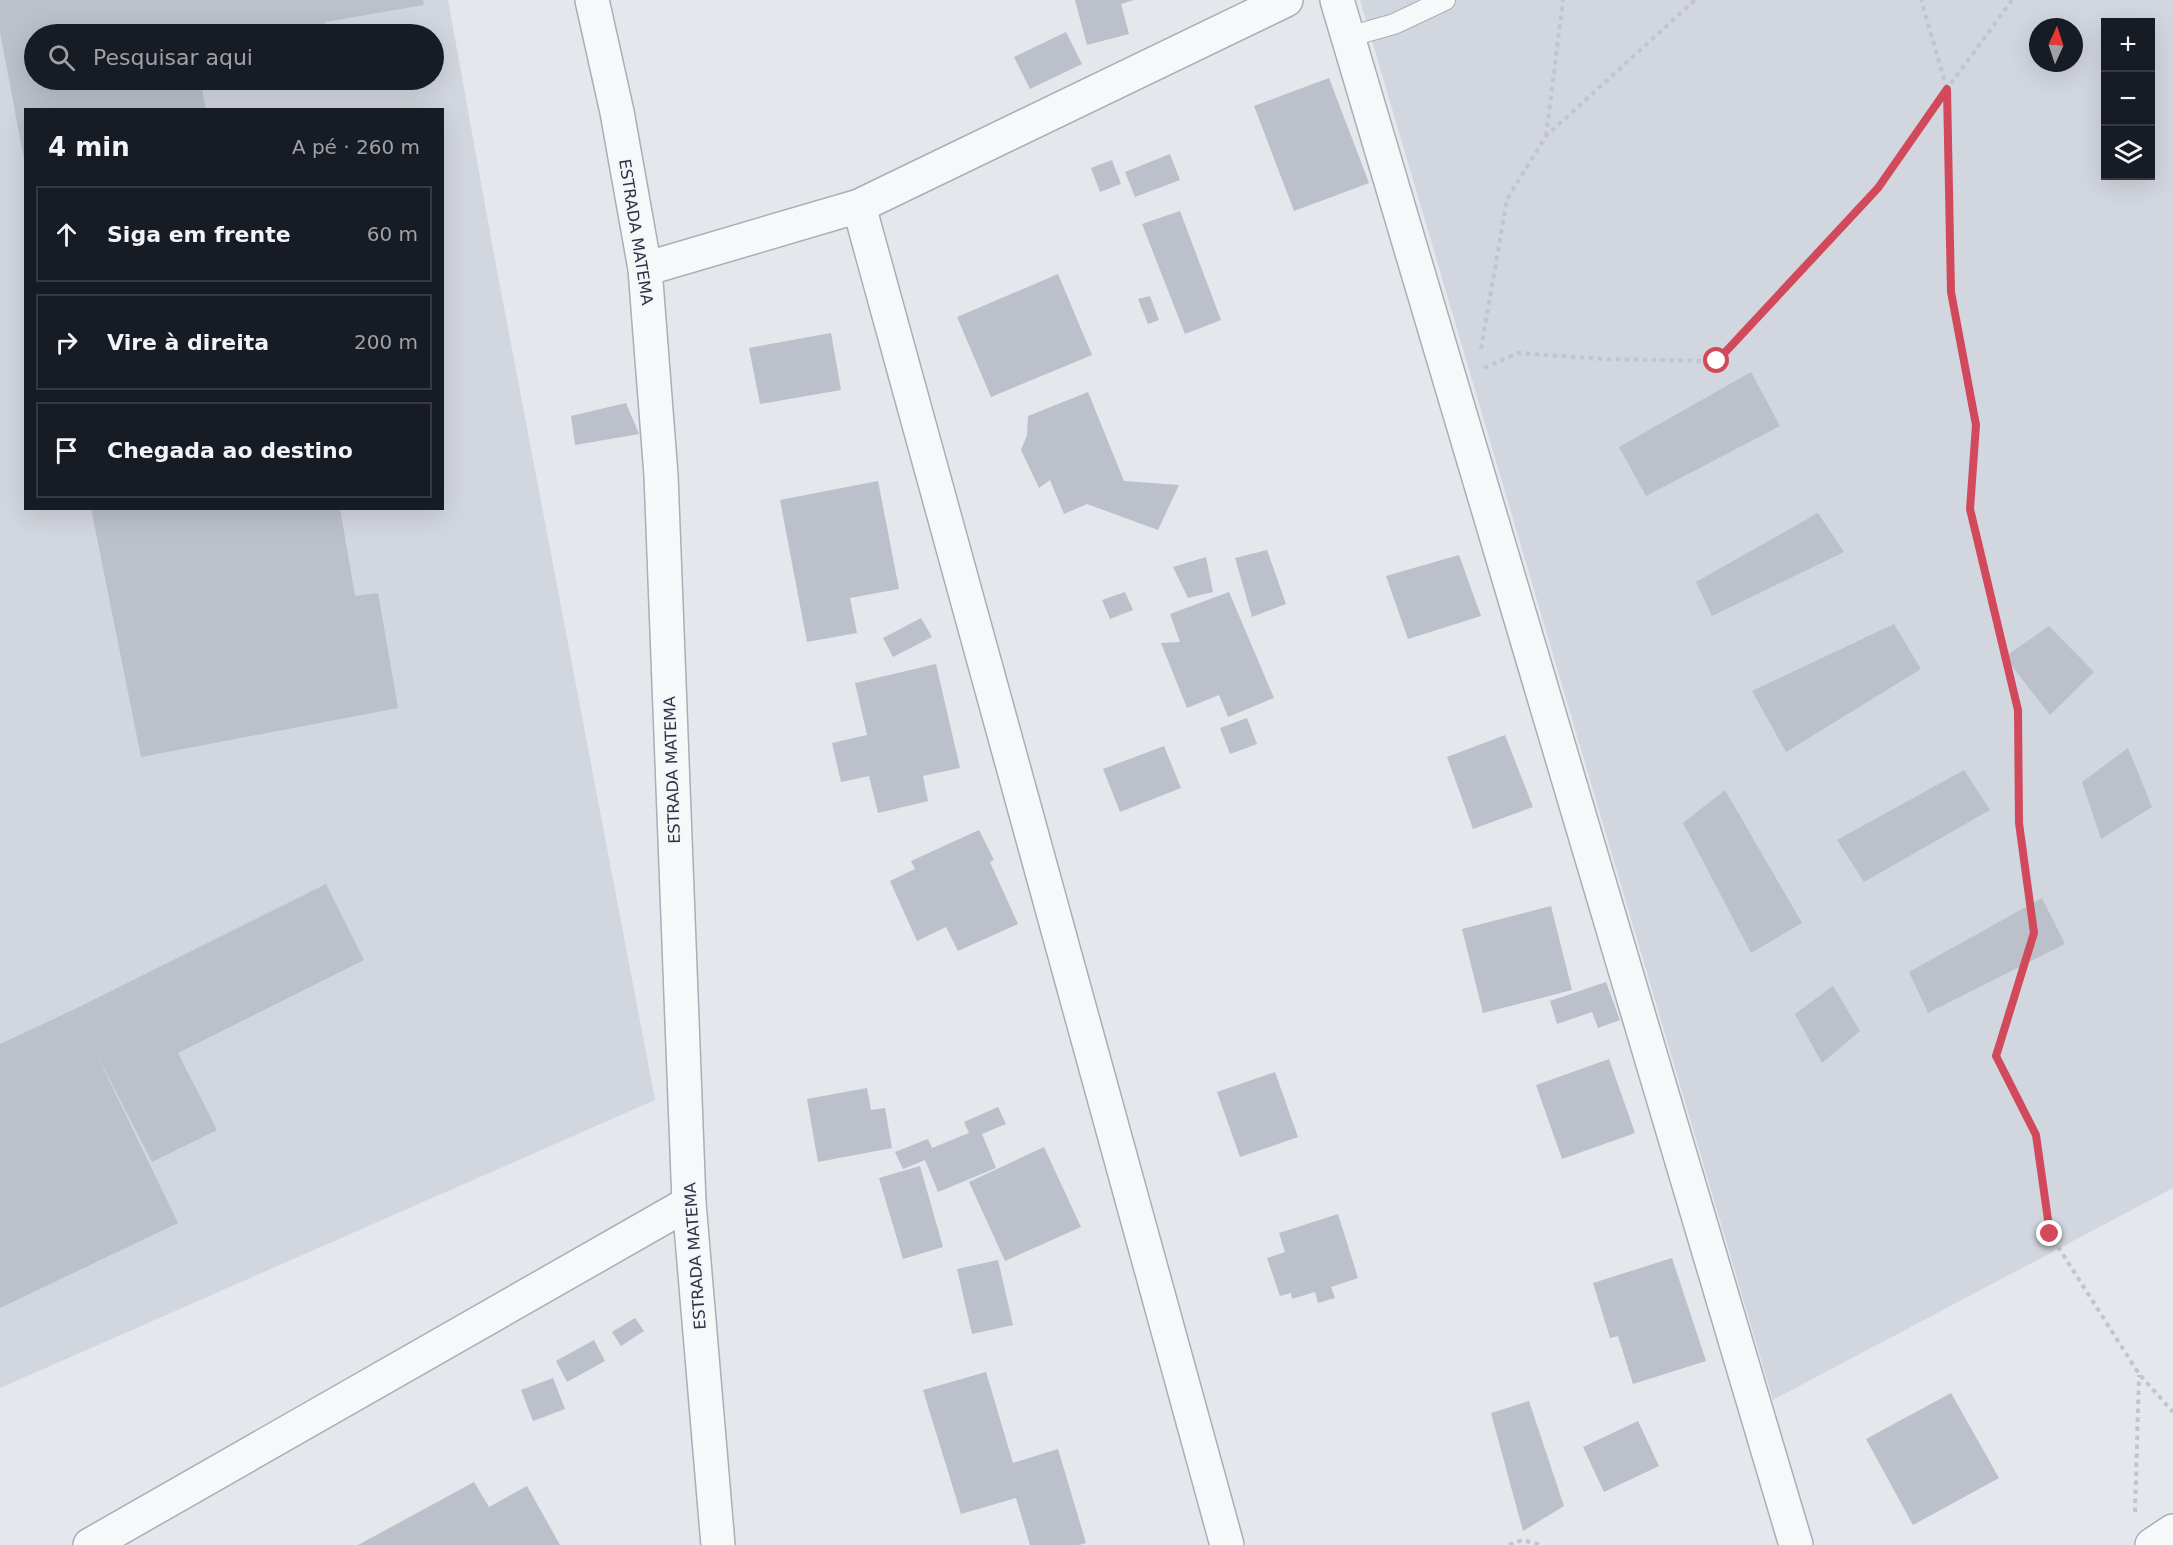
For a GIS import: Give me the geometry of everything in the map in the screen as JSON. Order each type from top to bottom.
[{"type":"street","name":"ESTRADA MATEMA","points":[[592,0],[618,112],[645,269],[661,475],[690,1203],[718,1545]]},
{"type":"street","points":[[645,269],[859,206],[1286,0]]},
{"type":"street","points":[[1337,0],[1465,378],[1796,1545]]},
{"type":"street","points":[[859,206],[1227,1545]]},
{"type":"street","points":[[90,1545],[690,1203]]},
{"type":"street","points":[[2144,1534],[2173,1531]]},
{"type":"lane","points":[[1348,37],[1395,24],[1445,0]]},
{"type":"path","points":[[1546,136],[1563,0]]},
{"type":"path","points":[[1465,378],[1507,199],[1546,136],[1695,0]]},
{"type":"path","points":[[1921,0],[1947,89],[1951,292],[1976,425],[1970,509],[2018,710],[2019,823],[2034,933],[1996,1056],[2036,1135],[2050,1234],[2139,1374],[2173,1412]]},
{"type":"path","points":[[1465,378],[1518,353],[1717,361],[1878,188],[2012,0]]},
{"type":"path","points":[[2139,1374],[2144,1534]]},
{"type":"path","points":[[1509,1545],[1522,1540],[1542,1545]]},
{"type":"shaded area","points":[[0,0],[448,0],[495,260],[655,1100],[0,1388]]},
{"type":"shaded area","points":[[1360,0],[2173,0],[2173,1188],[1773,1400]]},
{"type":"building","points":[[0,0],[423,0],[424,5],[325,22],[325,24],[24,24],[24,90],[202,90],[206,108],[24,108],[24,159],[0,32]]},
{"type":"building","points":[[1075,0],[1134,0],[1121,4],[1129,34],[1087,45]]},
{"type":"building","points":[[1066,32],[1082,64],[1030,89],[1014,57]]},
{"type":"building","points":[[1329,78],[1369,183],[1294,211],[1254,106]]},
{"type":"building","points":[[1170,154],[1180,180],[1135,197],[1125,172]]},
{"type":"building","points":[[1112,160],[1121,184],[1100,192],[1091,168]]},
{"type":"building","points":[[1180,211],[1221,320],[1185,334],[1142,224]]},
{"type":"building","points":[[1058,274],[1092,355],[991,397],[957,317]]},
{"type":"building","points":[[1150,296],[1159,320],[1148,324],[1138,299]]},
{"type":"building","points":[[831,333],[841,390],[760,404],[749,348]]},
{"type":"building","points":[[1751,372],[1780,426],[1646,496],[1619,447]]},
{"type":"building","points":[[1088,392],[1124,481],[1179,485],[1158,530],[1087,504],[1064,514],[1050,480],[1039,488],[1021,450],[1027,435],[1028,416]]},
{"type":"building","points":[[626,403],[639,434],[575,445],[571,416]]},
{"type":"building","points":[[878,481],[899,589],[850,598],[857,633],[807,642],[780,500]]},
{"type":"building","points":[[91,510],[340,510],[355,596],[378,593],[398,708],[141,757]]},
{"type":"building","points":[[1818,513],[1844,552],[1712,616],[1696,582]]},
{"type":"building","points":[[1267,550],[1286,604],[1252,617],[1235,558]]},
{"type":"building","points":[[1459,555],[1481,616],[1408,639],[1386,576]]},
{"type":"building","points":[[1206,557],[1213,592],[1188,598],[1173,567]]},
{"type":"building","points":[[1125,592],[1133,610],[1110,619],[1102,600]]},
{"type":"building","points":[[1229,592],[1274,698],[1228,717],[1219,695],[1187,708],[1161,643],[1180,642],[1170,614]]},
{"type":"building","points":[[921,618],[932,637],[893,657],[883,638]]},
{"type":"building","points":[[1894,624],[1921,669],[1786,752],[1752,691]]},
{"type":"building","points":[[2049,626],[2094,672],[2050,715],[2005,657]]},
{"type":"building","points":[[936,664],[960,768],[923,776],[928,801],[878,813],[869,776],[841,782],[832,743],[867,735],[855,683]]},
{"type":"building","points":[[1247,718],[1257,744],[1230,754],[1220,728]]},
{"type":"building","points":[[1505,735],[1533,807],[1473,829],[1447,757]]},
{"type":"building","points":[[1164,746],[1181,788],[1120,812],[1103,769]]},
{"type":"building","points":[[2128,748],[2152,807],[2101,839],[2082,782]]},
{"type":"building","points":[[1964,770],[1990,810],[1864,882],[1837,840]]},
{"type":"building","points":[[1725,790],[1802,923],[1751,953],[1683,823]]},
{"type":"building","points":[[979,830],[994,860],[990,862],[1018,924],[958,951],[946,927],[917,941],[890,881],[915,869],[911,861]]},
{"type":"building","points":[[326,884],[364,960],[178,1053],[217,1130],[152,1162],[93,1047],[178,1223],[0,1308],[0,1044]]},
{"type":"building","points":[[2042,898],[2065,944],[1928,1013],[1909,972]]},
{"type":"building","points":[[1551,906],[1572,990],[1483,1013],[1462,929]]},
{"type":"building","points":[[1606,982],[1620,1020],[1598,1028],[1592,1012],[1557,1024],[1550,1001]]},
{"type":"building","points":[[1833,986],[1860,1031],[1822,1063],[1795,1014]]},
{"type":"building","points":[[1609,1059],[1635,1133],[1562,1159],[1536,1085]]},
{"type":"building","points":[[1275,1072],[1298,1137],[1240,1157],[1217,1092]]},
{"type":"building","points":[[867,1088],[871,1110],[885,1108],[892,1148],[818,1162],[807,1099]]},
{"type":"building","points":[[998,1107],[1006,1124],[982,1134],[996,1168],[938,1192],[925,1160],[903,1169],[895,1152],[928,1139],[932,1148],[969,1133],[964,1122]]},
{"type":"building","points":[[1044,1147],[1081,1227],[1005,1261],[969,1182]]},
{"type":"building","points":[[920,1166],[943,1247],[903,1259],[879,1178]]},
{"type":"building","points":[[1338,1214],[1358,1278],[1331,1287],[1335,1298],[1318,1303],[1315,1292],[1292,1299],[1291,1293],[1280,1296],[1267,1258],[1285,1252],[1279,1233]]},
{"type":"building","points":[[1672,1258],[1706,1361],[1633,1384],[1618,1336],[1610,1338],[1593,1283]]},
{"type":"building","points":[[998,1260],[1013,1325],[972,1334],[957,1269]]},
{"type":"building","points":[[635,1318],[644,1331],[621,1346],[612,1332]]},
{"type":"building","points":[[594,1340],[605,1361],[567,1382],[556,1361]]},
{"type":"building","points":[[986,1372],[1013,1463],[1058,1449],[1086,1543],[1030,1545],[1016,1498],[961,1514],[923,1390]]},
{"type":"building","points":[[553,1378],[565,1409],[533,1421],[521,1390]]},
{"type":"building","points":[[1951,1393],[1999,1478],[1913,1525],[1866,1439]]},
{"type":"building","points":[[1529,1401],[1564,1506],[1523,1531],[1491,1413]]},
{"type":"building","points":[[1638,1421],[1659,1466],[1604,1492],[1583,1447]]},
{"type":"building","points":[[474,1482],[489,1507],[527,1486],[560,1545],[358,1545]]},
{"type":"route","points":[[1717,361],[1794,281],[1878,188],[1947,89],[1951,292],[1976,425],[1970,509],[2018,710],[2019,823],[2034,933],[1996,1056],[2036,1135],[2050,1234]]}]
